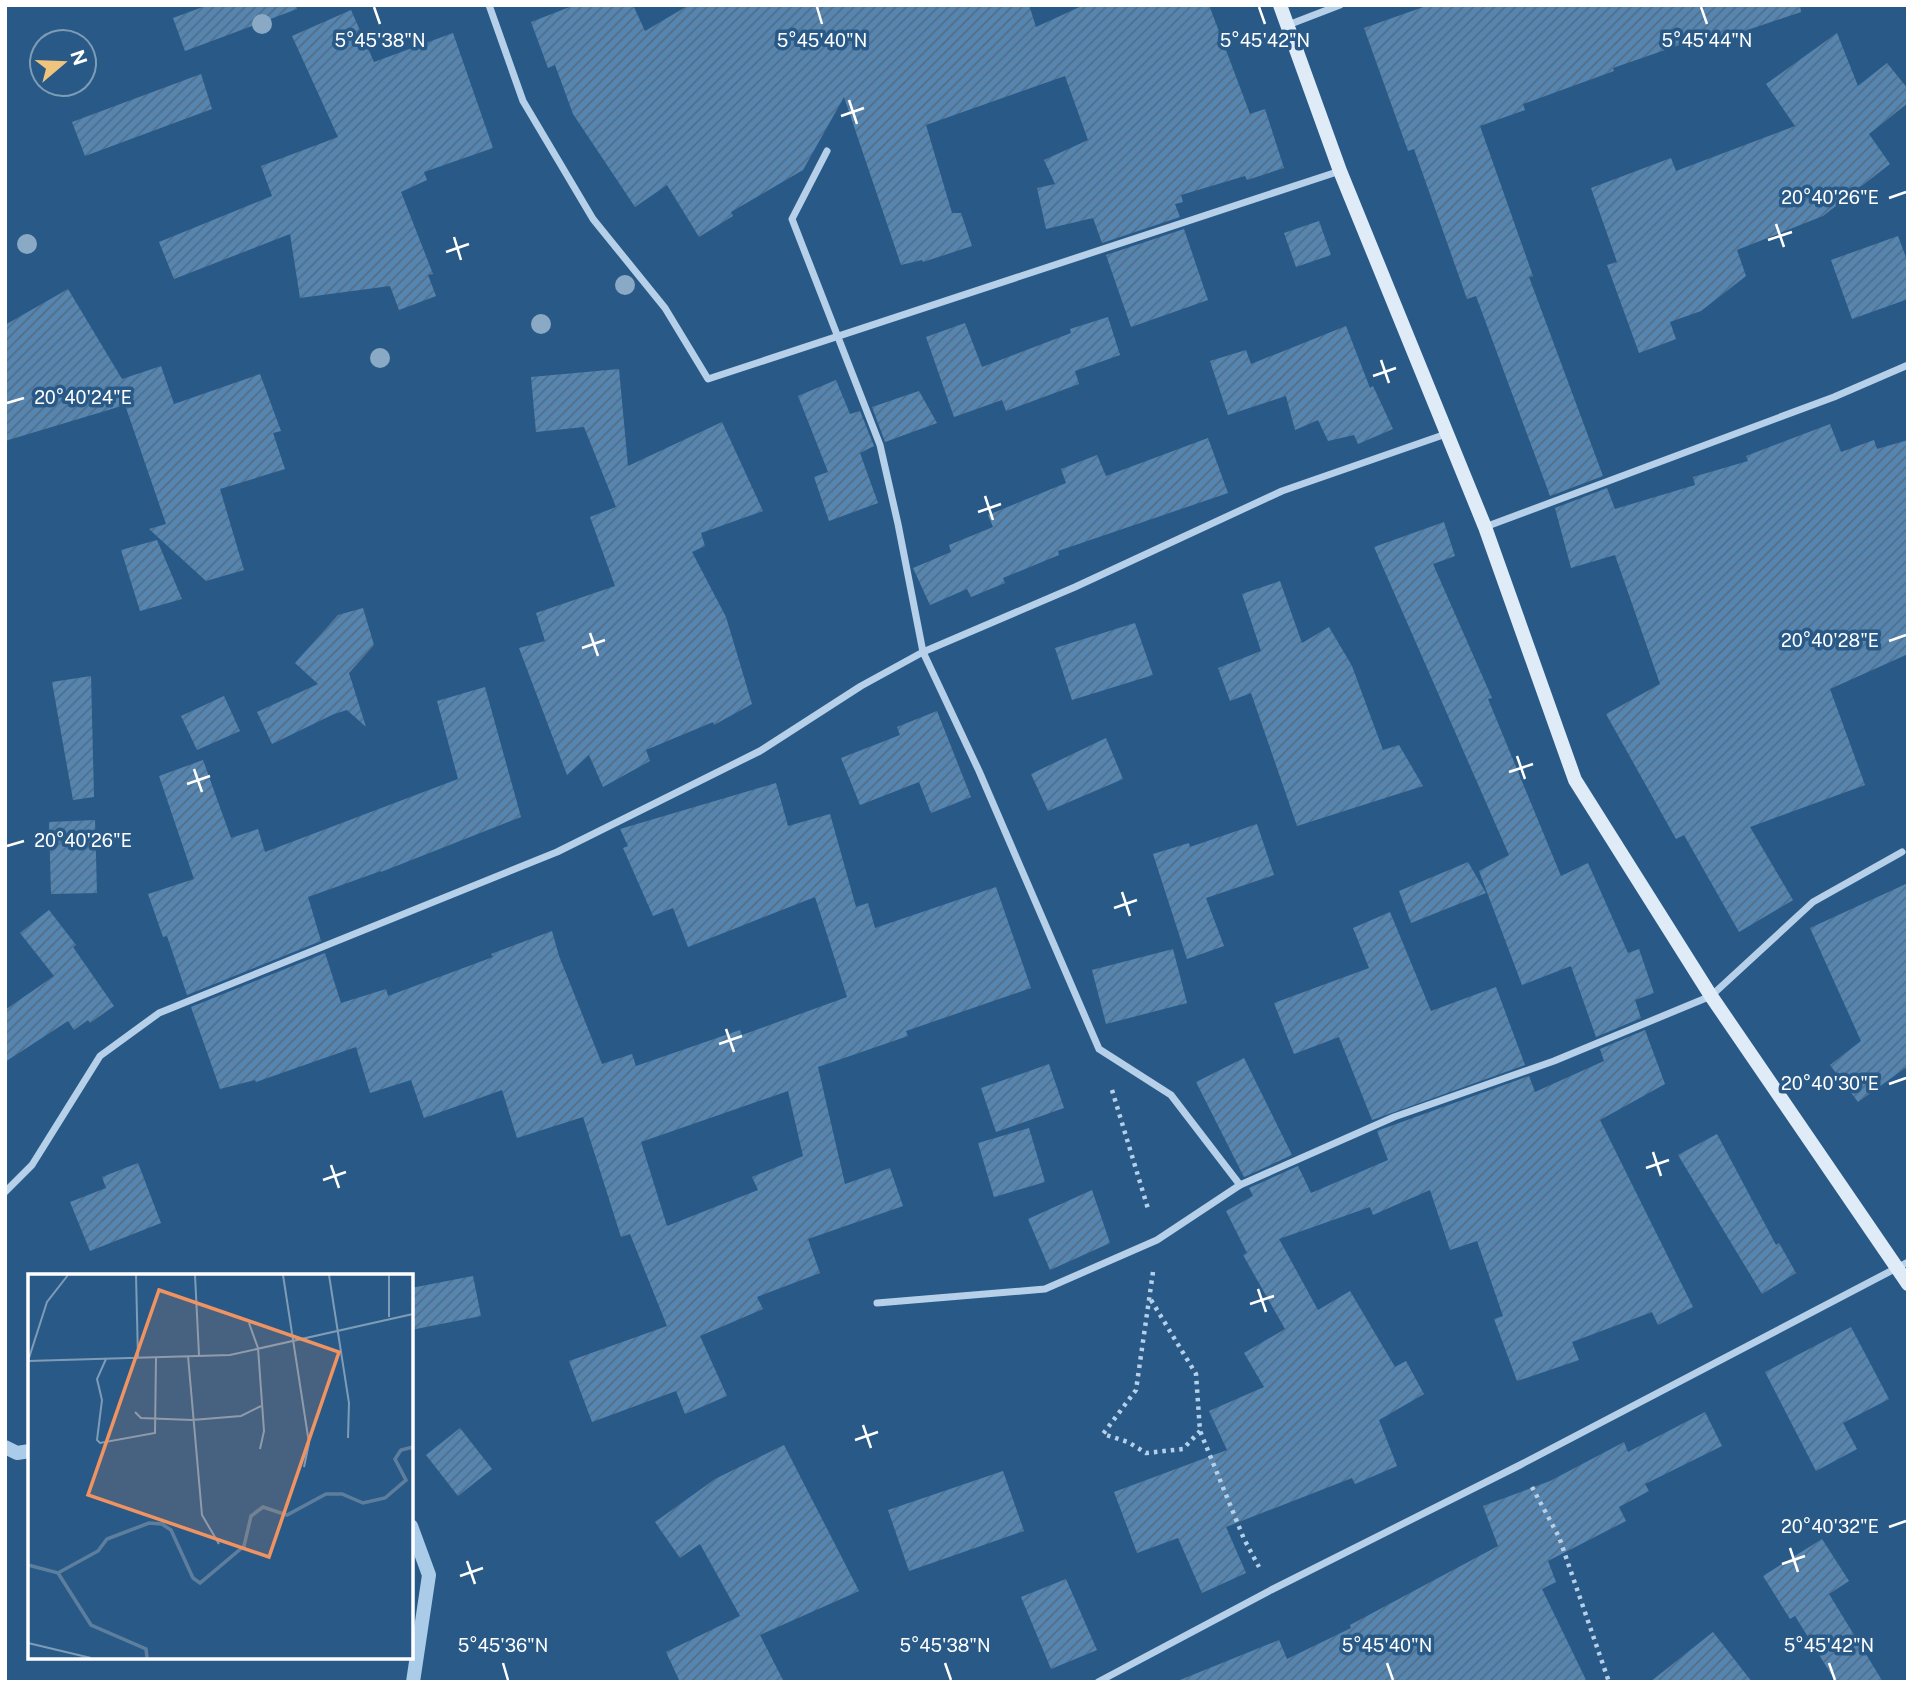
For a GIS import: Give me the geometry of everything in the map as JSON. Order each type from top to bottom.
[{"type":"street","points":[[489,5],[523,101],[593,219],[666,308],[708,379],[1339,171]]},
{"type":"street","points":[[1280,5],[1339,171],[1485,527],[1575,780],[1711,996],[1903,1265],[1908,1284]]},
{"type":"street","points":[[1287,25],[1340,5]]},
{"type":"street","points":[[827,151],[792,219],[880,445],[923,652],[979,771],[1099,1049],[1171,1095],[1240,1185]]},
{"type":"street","points":[[1485,527],[1835,397],[1908,365]]},
{"type":"street","points":[[5,1192],[32,1165],[100,1056],[159,1013],[557,852],[760,751],[861,685],[923,652],[1075,587],[1282,491],[1446,435]]},
{"type":"street","points":[[877,1304],[1045,1289],[1157,1240],[1240,1185],[1394,1117],[1554,1061],[1711,996],[1813,902],[1902,852]]},
{"type":"street","points":[[1098,1682],[1271,1590],[1520,1465],[1903,1265]]},
{"type":"path","points":[[1150,1300],[1196,1374],[1200,1431],[1244,1539],[1271,1590]]},
{"type":"path","points":[[1128,1442],[1146,1453],[1182,1449],[1200,1431]]},
{"type":"path","points":[[1520,1465],[1559,1537],[1609,1682]]},
{"type":"building","points":[[208,5],[296,5],[297,9],[185,51],[173,18]]},
{"type":"building","points":[[575,5],[633,5],[645,31],[689,5],[1029,5],[1036,27],[1084,5],[1209,5],[1250,114],[1265,109],[1284,168],[1247,180],[1245,176],[1181,195],[1183,202],[1175,204],[1180,217],[1102,243],[1093,218],[1046,229],[1037,188],[1055,184],[1044,160],[1088,140],[1065,76],[926,125],[952,213],[961,213],[972,246],[923,262],[922,260],[901,265],[844,97],[803,170],[731,212],[733,216],[699,237],[667,185],[635,207],[573,114],[555,65],[548,68],[531,22]]},
{"type":"building","points":[[1429,5],[1800,5],[1801,12],[1697,47],[1694,40],[1613,68],[1614,71],[1523,104],[1525,110],[1480,126],[1533,276],[1529,277],[1603,476],[1550,496],[1476,296],[1467,299],[1414,149],[1408,151],[1364,28]]},
{"type":"building","points":[[351,10],[374,62],[453,33],[493,148],[424,172],[427,180],[401,192],[433,274],[428,275],[436,296],[399,310],[390,286],[300,298],[290,234],[174,279],[159,242],[272,196],[261,166],[338,137],[292,36]]},
{"type":"building","points":[[1837,33],[1858,86],[1887,63],[1908,89],[1908,103],[1869,134],[1890,164],[1823,216],[1737,250],[1746,276],[1701,311],[1670,322],[1676,339],[1639,353],[1607,265],[1617,262],[1591,188],[1671,158],[1676,171],[1795,126],[1766,84]]},
{"type":"building","points":[[201,74],[212,109],[85,156],[72,122]]},
{"type":"building","points":[[1319,221],[1331,255],[1296,267],[1284,233]]},
{"type":"building","points":[[1184,229],[1208,300],[1131,327],[1106,255]]},
{"type":"building","points":[[1898,236],[1908,263],[1908,299],[1852,319],[1831,260]]},
{"type":"building","points":[[68,289],[122,379],[161,366],[174,404],[260,374],[281,431],[273,433],[285,469],[220,489],[244,570],[206,581],[149,529],[166,524],[125,405],[5,441],[5,325]]},
{"type":"building","points":[[1108,317],[1120,355],[1075,371],[1079,384],[1006,411],[1002,400],[954,417],[926,337],[965,323],[982,367],[1071,333],[1070,329]]},
{"type":"building","points":[[1346,326],[1370,388],[1373,386],[1393,429],[1358,444],[1354,435],[1328,441],[1318,420],[1295,430],[1286,396],[1228,415],[1210,361],[1246,350],[1251,364]]},
{"type":"building","points":[[619,369],[628,466],[722,422],[763,511],[701,533],[705,546],[692,552],[726,617],[752,704],[714,725],[713,722],[646,750],[650,761],[603,787],[589,755],[567,775],[519,648],[545,641],[536,613],[615,586],[590,517],[616,507],[584,427],[536,432],[531,377]]},
{"type":"building","points":[[836,380],[850,414],[860,411],[874,446],[860,453],[878,503],[829,521],[814,477],[828,472],[798,396]]},
{"type":"building","points":[[919,391],[937,423],[885,442],[872,407]]},
{"type":"building","points":[[1830,424],[1841,452],[1874,440],[1877,449],[1908,440],[1908,654],[1830,689],[1865,785],[1750,827],[1793,900],[1739,932],[1684,835],[1676,839],[1606,714],[1660,684],[1615,555],[1571,568],[1555,508],[1607,488],[1615,509],[1695,485],[1693,477],[1748,461],[1746,456]]},
{"type":"building","points":[[1208,438],[1228,493],[1058,551],[1059,555],[1003,578],[1005,583],[971,597],[967,589],[930,605],[913,568],[951,552],[949,545],[993,527],[988,515],[1066,483],[1061,469],[1097,455],[1106,476]]},
{"type":"building","points":[[1444,522],[1455,556],[1433,564],[1492,698],[1488,699],[1561,876],[1588,863],[1628,953],[1639,949],[1654,993],[1635,1000],[1641,1018],[1596,1037],[1571,966],[1522,985],[1479,871],[1509,855],[1374,547]]},
{"type":"building","points":[[157,540],[182,599],[140,611],[121,550]]},
{"type":"building","points":[[1280,581],[1302,643],[1329,627],[1352,666],[1383,750],[1399,745],[1423,786],[1297,826],[1251,693],[1230,701],[1218,668],[1261,651],[1242,594]]},
{"type":"building","points":[[363,608],[374,645],[349,673],[366,727],[347,710],[272,744],[257,712],[318,684],[295,663],[338,615]]},
{"type":"building","points":[[1135,623],[1153,675],[1072,700],[1055,648]]},
{"type":"building","points":[[91,676],[94,797],[73,800],[52,682]]},
{"type":"building","points":[[485,687],[521,817],[381,872],[308,897],[321,941],[187,995],[167,936],[163,937],[148,894],[194,879],[159,776],[203,760],[231,838],[258,829],[265,852],[458,779],[437,701]]},
{"type":"building","points":[[224,696],[240,731],[197,750],[181,716]]},
{"type":"building","points":[[937,711],[971,797],[931,813],[919,782],[860,805],[841,758],[900,735],[897,727]]},
{"type":"building","points":[[1106,738],[1123,779],[1048,811],[1031,774]]},
{"type":"building","points":[[776,783],[788,826],[830,814],[856,907],[868,903],[875,928],[996,887],[1031,988],[906,1031],[908,1036],[818,1067],[845,1184],[890,1168],[903,1206],[808,1239],[820,1273],[757,1297],[763,1309],[700,1336],[727,1396],[685,1414],[676,1391],[592,1422],[569,1361],[667,1326],[630,1234],[621,1237],[583,1117],[517,1138],[502,1090],[424,1118],[411,1080],[370,1093],[356,1047],[256,1082],[255,1080],[220,1089],[191,1007],[325,953],[341,1003],[386,989],[388,996],[493,957],[491,954],[552,931],[559,956],[602,1064],[632,1054],[636,1066],[740,1030],[742,1035],[847,997],[815,897],[688,947],[673,908],[653,916],[623,848],[628,846],[620,829]],"holes":[[[788,1091],[803,1156],[752,1177],[758,1190],[667,1226],[641,1142]]]},
{"type":"building","points":[[95,820],[97,893],[51,894],[49,822]]},
{"type":"building","points":[[1257,824],[1274,875],[1206,898],[1224,946],[1187,959],[1153,854],[1189,843],[1190,847]]},
{"type":"building","points":[[1468,862],[1486,893],[1411,923],[1399,891]]},
{"type":"building","points":[[1908,883],[1908,1066],[1858,1102],[1830,1065],[1861,1041],[1810,928]]},
{"type":"building","points":[[49,910],[76,945],[73,947],[114,1006],[90,1023],[88,1020],[74,1030],[68,1021],[5,1062],[5,1010],[54,976],[20,933]]},
{"type":"building","points":[[1390,912],[1431,1011],[1496,987],[1525,1065],[1372,1120],[1339,1037],[1294,1054],[1274,1003],[1369,968],[1353,928]]},
{"type":"building","points":[[1173,949],[1187,1003],[1106,1024],[1092,970]]},
{"type":"building","points":[[1645,1030],[1665,1084],[1600,1120],[1693,1307],[1658,1325],[1652,1312],[1572,1342],[1579,1360],[1517,1381],[1494,1319],[1503,1316],[1477,1241],[1450,1250],[1430,1190],[1373,1215],[1370,1207],[1279,1239],[1318,1310],[1350,1291],[1395,1367],[1406,1361],[1424,1394],[1379,1420],[1397,1466],[1355,1484],[1352,1478],[1226,1527],[1246,1573],[1202,1593],[1178,1538],[1137,1553],[1114,1492],[1227,1450],[1209,1411],[1264,1387],[1244,1353],[1285,1329],[1243,1255],[1247,1253],[1226,1211],[1253,1196],[1249,1188],[1298,1166],[1311,1193],[1388,1160],[1377,1131],[1529,1076],[1535,1092],[1604,1061],[1600,1049]]},
{"type":"building","points":[[1244,1058],[1292,1155],[1244,1177],[1196,1082]]},
{"type":"building","points":[[1049,1064],[1064,1108],[996,1132],[981,1088]]},
{"type":"building","points":[[1029,1128],[1045,1182],[994,1197],[978,1143]]},
{"type":"building","points":[[1717,1134],[1776,1245],[1779,1243],[1796,1273],[1762,1294],[1678,1155]]},
{"type":"building","points":[[138,1163],[161,1223],[90,1251],[70,1202],[106,1188],[102,1177]]},
{"type":"building","points":[[1092,1190],[1110,1243],[1050,1270],[1028,1219]]},
{"type":"building","points":[[473,1276],[481,1316],[413,1330],[413,1288]]},
{"type":"building","points":[[1851,1327],[1889,1399],[1843,1423],[1857,1449],[1816,1471],[1765,1372]]},
{"type":"building","points":[[1705,1412],[1722,1446],[1645,1484],[1649,1491],[1619,1507],[1626,1521],[1548,1561],[1556,1582],[1542,1589],[1587,1682],[1181,1682],[1180,1680],[1279,1640],[1287,1659],[1351,1628],[1350,1625],[1498,1546],[1483,1506],[1550,1481],[1624,1442],[1628,1452]]},
{"type":"building","points":[[460,1428],[492,1469],[458,1496],[426,1455]]},
{"type":"building","points":[[784,1445],[859,1591],[760,1635],[784,1682],[680,1682],[666,1652],[740,1616],[700,1544],[680,1558],[655,1522],[715,1479]]},
{"type":"building","points":[[1003,1471],[1024,1531],[909,1571],[888,1510]]},
{"type":"building","points":[[1822,1539],[1849,1581],[1829,1594],[1883,1682],[1836,1682],[1795,1616],[1790,1619],[1763,1576]]},
{"type":"building","points":[[1066,1579],[1097,1650],[1051,1669],[1021,1597]]},
{"type":"building","points":[[1713,1632],[1752,1682],[1650,1682]]},
{"type":"waterway","points":[[5,1447],[17,1453],[28,1451]]},
{"type":"waterway","points":[[413,1531],[429,1575],[413,1682]]}]
